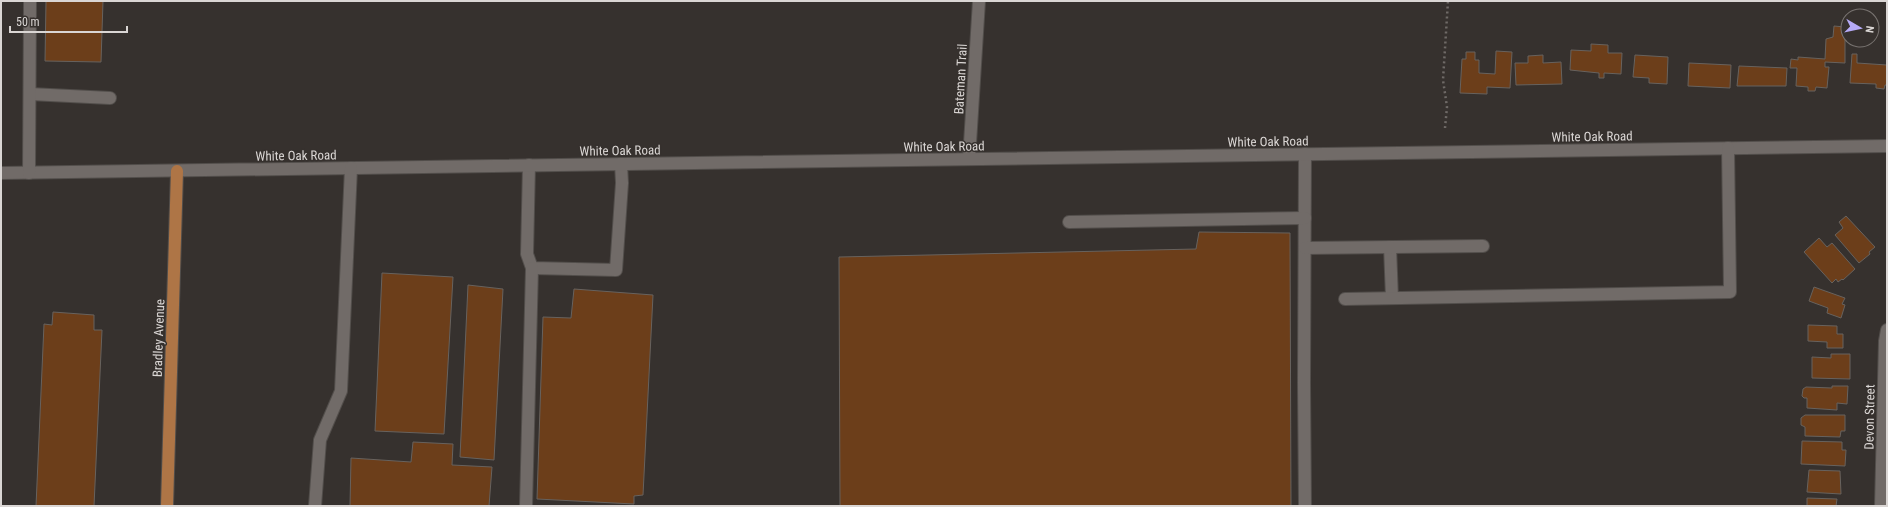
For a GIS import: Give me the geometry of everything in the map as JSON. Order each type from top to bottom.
[{"type":"main road","name":"Bradley Avenue","points":[[167,506],[177,171]]},
{"type":"street","points":[[29,173],[30,1]]},
{"type":"street","name":"Bateman Trail","points":[[969,159],[979,1]]},
{"type":"street","points":[[30,94],[110,98]]},
{"type":"street","name":"White Oak Road","points":[[1,173],[1887,146]]},
{"type":"street","points":[[1345,299],[1730,292],[1728,148]]},
{"type":"street","points":[[1305,154],[1305,506]]},
{"type":"street","points":[[532,268],[616,270],[622,164]]},
{"type":"street","points":[[526,506],[532,268],[528,254],[529,165]]},
{"type":"street","points":[[315,506],[320,440],[341,391],[351,168]]},
{"type":"street","points":[[1069,222],[1305,218]]},
{"type":"street","points":[[1305,248],[1483,246]]},
{"type":"street","points":[[1390,247],[1392,298]]},
{"type":"street","name":"Devon Street","points":[[1881,506],[1885,342],[1887,330]]},
{"type":"path","points":[[1445,128],[1447,107],[1443,80],[1448,1]]},
{"type":"building","points":[[46,1],[103,1],[101,62],[45,61]]},
{"type":"building","points":[[1834,26],[1840,27],[1840,48],[1845,48],[1845,63],[1825,62],[1825,67],[1829,67],[1827,88],[1816,87],[1815,91],[1808,91],[1808,87],[1796,86],[1797,68],[1790,68],[1791,59],[1798,60],[1798,57],[1825,59],[1826,39],[1833,37]]},
{"type":"building","points":[[1591,44],[1608,45],[1608,53],[1622,53],[1621,74],[1604,73],[1604,78],[1599,78],[1599,73],[1570,70],[1571,50],[1591,51]]},
{"type":"building","points":[[1496,51],[1512,52],[1510,88],[1487,87],[1487,94],[1460,93],[1462,59],[1466,59],[1466,52],[1475,52],[1475,60],[1479,60],[1479,73],[1495,74]]},
{"type":"building","points":[[1852,54],[1857,54],[1857,63],[1887,65],[1887,85],[1885,85],[1884,89],[1876,88],[1876,84],[1850,83]]},
{"type":"building","points":[[1543,55],[1543,63],[1561,62],[1562,84],[1516,85],[1515,63],[1528,63],[1528,56]]},
{"type":"building","points":[[1635,55],[1668,57],[1667,84],[1649,83],[1649,78],[1633,77]]},
{"type":"building","points":[[1689,63],[1731,65],[1730,88],[1688,86]]},
{"type":"building","points":[[1739,66],[1787,68],[1786,86],[1737,86]]},
{"type":"building","points":[[1846,216],[1875,247],[1869,252],[1870,254],[1859,263],[1835,235],[1843,228],[1839,222]]},
{"type":"building","points":[[1199,232],[1290,233],[1291,506],[840,506],[839,257],[1196,249]]},
{"type":"building","points":[[1819,238],[1827,247],[1832,243],[1855,269],[1843,280],[1842,279],[1838,282],[1836,279],[1832,283],[1804,252]]},
{"type":"building","points":[[382,273],[453,277],[444,434],[375,431]]},
{"type":"building","points":[[468,285],[503,289],[494,460],[460,457]]},
{"type":"building","points":[[1814,287],[1845,298],[1842,304],[1845,305],[1841,318],[1827,313],[1828,308],[1809,301]]},
{"type":"building","points":[[574,289],[653,295],[643,495],[634,496],[634,504],[537,499],[543,317],[571,318]]},
{"type":"building","points":[[53,312],[94,315],[94,330],[102,330],[94,506],[36,506],[44,324],[52,325]]},
{"type":"building","points":[[1808,325],[1837,326],[1837,334],[1843,334],[1843,348],[1827,348],[1827,342],[1808,341]]},
{"type":"building","points":[[1831,354],[1850,354],[1850,379],[1812,378],[1812,357],[1831,358]]},
{"type":"building","points":[[1832,386],[1848,386],[1847,404],[1837,403],[1837,410],[1807,408],[1807,398],[1802,396],[1803,389],[1806,387],[1832,388]]},
{"type":"building","points":[[1805,415],[1845,415],[1845,431],[1841,431],[1840,437],[1805,436],[1805,427],[1801,425],[1801,418]]},
{"type":"building","points":[[1802,441],[1842,442],[1842,450],[1846,450],[1845,466],[1801,464]]},
{"type":"building","points":[[413,442],[453,444],[452,465],[492,467],[489,506],[350,506],[351,458],[411,462]]},
{"type":"building","points":[[1809,470],[1840,471],[1841,494],[1807,492]]},
{"type":"building","points":[[1807,498],[1837,499],[1836,506],[1807,506]]}]
